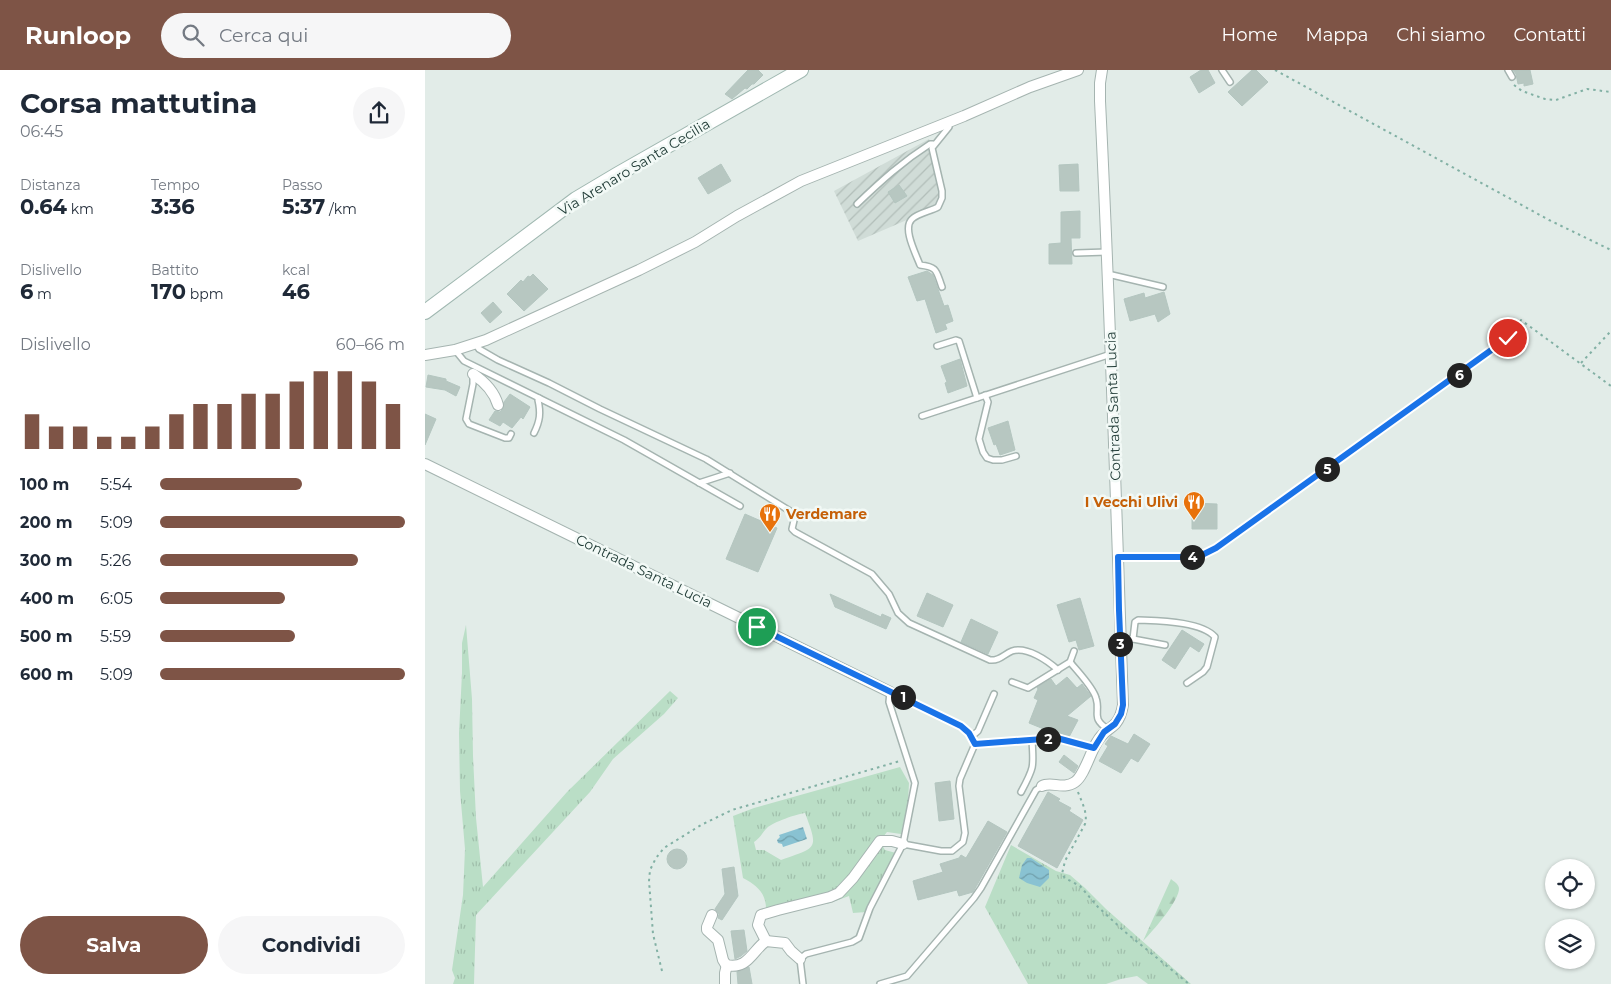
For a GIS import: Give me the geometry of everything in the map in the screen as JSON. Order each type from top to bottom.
[{"type":"street","name":"Via Arenaro Santa Cecilia","points":[[425,312],[576,199],[801,70]]},
{"type":"street","points":[[425,355],[455,350],[486,340],[639,270],[695,242],[737,216],[801,181],[948,123],[1030,87],[1078,70]]},
{"type":"street","name":"Contrada Santa Lucia","points":[[1075,782],[1083,775],[1087,762],[1104,732],[1115,724],[1121,714],[1123,705],[1100,101],[1102,70]]},
{"type":"street","points":[[473,370],[492,391],[499,405]]},
{"type":"street","name":"Contrada Santa Lucia","points":[[425,464],[890,692]]},
{"type":"street","points":[[1042,786],[1045,784],[1065,786],[1075,782]]},
{"type":"street","points":[[766,941],[758,925],[761,916],[839,893],[853,878],[880,841],[892,841],[903,844]]},
{"type":"street","points":[[711,915],[707,930],[718,940],[723,960],[727,965],[730,966],[747,961],[754,955],[760,945],[766,941],[785,942],[800,959]]},
{"type":"street","points":[[725,984],[727,965]]},
{"type":"lane","points":[[1222,70],[1230,82]]},
{"type":"lane","points":[[1508,70],[1512,77]]},
{"type":"lane","points":[[857,204],[907,159],[933,144],[949,127],[948,123]]},
{"type":"lane","points":[[933,144],[932,148],[942,198],[938,207],[913,218],[908,225],[908,234],[920,265],[931,266],[935,269],[942,287]]},
{"type":"lane","points":[[1076,253],[1107,252]]},
{"type":"lane","points":[[1108,276],[1112,275],[1163,287]]},
{"type":"lane","points":[[937,346],[955,340],[959,341],[977,398]]},
{"type":"lane","points":[[475,344],[479,349],[499,360],[682,446],[790,510],[795,516],[792,528],[795,532],[872,574],[889,594],[897,614],[909,623],[990,660],[1003,657],[1009,651],[1016,650],[1038,656],[1058,670]]},
{"type":"lane","points":[[455,350],[473,370],[539,398],[624,440],[740,506]]},
{"type":"lane","points":[[922,416],[1111,354]]},
{"type":"lane","points":[[473,370],[473,384],[466,419],[469,424],[505,438],[509,438],[511,434]]},
{"type":"lane","points":[[985,395],[988,402],[979,439],[983,452],[987,458],[993,460],[1002,460],[1016,456]]},
{"type":"lane","points":[[534,433],[541,416],[537,400],[539,398]]},
{"type":"lane","points":[[699,483],[730,473]]},
{"type":"lane","points":[[1118,557],[1198,557],[1216,548],[1254,520]]},
{"type":"lane","points":[[1133,639],[1135,622],[1138,620],[1182,622],[1211,633],[1215,637],[1207,667],[1187,683]]},
{"type":"lane","points":[[1120,639],[1133,639],[1165,645]]},
{"type":"lane","points":[[1012,682],[1028,688],[1070,662],[1074,651]]},
{"type":"lane","points":[[1070,662],[1096,695],[1098,703],[1097,719],[1108,729]]},
{"type":"lane","points":[[803,984],[800,959],[806,954],[852,942],[859,938],[870,908],[903,844],[915,783],[889,702],[890,692],[961,726],[969,733],[975,744]]},
{"type":"lane","points":[[971,737],[978,731],[994,694]]},
{"type":"lane","points":[[975,744],[1057,738],[1094,748]]},
{"type":"lane","points":[[1021,792],[1032,772],[1034,764],[1032,741]]},
{"type":"lane","points":[[903,844],[941,852],[953,851],[963,842],[965,833],[959,786],[960,779],[975,744]]},
{"type":"lane","points":[[879,984],[907,976],[964,909],[981,888],[1036,790],[1042,786]]},
{"type":"path","points":[[1275,70],[1549,220],[1611,250]]},
{"type":"path","points":[[1512,77],[1515,86],[1521,91],[1545,99],[1556,100],[1587,89],[1611,92]]},
{"type":"path","points":[[1254,520],[1488,354],[1508,338],[1521,320],[1611,386]]},
{"type":"path","points":[[1581,364],[1611,331]]},
{"type":"path","points":[[662,971],[653,934],[649,881],[650,870],[655,858],[664,848],[701,825],[732,810],[907,760]]},
{"type":"path","points":[[1075,782],[1086,813],[1086,819],[1065,861],[1062,874],[1065,878],[1080,886],[1098,907],[1124,931],[1189,984]]},
{"type":"shaded area","points":[[929,139],[941,197],[937,207],[858,241],[834,191]]},
{"type":"green space","points":[[466,625],[472,699],[476,818],[483,887],[567,792],[670,691],[678,698],[664,714],[613,759],[590,792],[476,915],[474,984],[453,984],[455,978],[452,970],[463,895],[465,849],[460,791],[459,733],[462,643]]},
{"type":"green space","points":[[900,767],[909,783],[908,802],[901,834],[887,832],[883,837],[882,845],[885,850],[896,853],[866,912],[853,913],[849,896],[827,904],[823,899],[766,912],[765,900],[761,891],[743,878],[733,816],[754,808]],"holes":[[[805,813],[812,834],[812,846],[781,860],[764,850],[756,850],[754,842],[767,828],[774,823]]]},
{"type":"green space","points":[[1011,845],[1056,871],[1070,875],[1191,984],[1148,984],[1137,976],[1106,984],[1028,984],[985,907]]},
{"type":"green space","points":[[1171,879],[1179,888],[1175,900],[1165,916],[1143,941]]},
{"type":"water","points":[[803,827],[807,839],[783,847],[782,844],[778,843],[779,835]]},
{"type":"water","points":[[1027,858],[1031,858],[1049,870],[1049,878],[1040,887],[1019,878],[1022,865]]},
{"type":"building","points":[[748,70],[758,70],[763,75],[754,84],[747,89],[745,88],[732,99],[725,94]]},
{"type":"building","points":[[1201,70],[1208,70],[1215,83],[1199,93],[1190,77]]},
{"type":"building","points":[[1252,70],[1256,70],[1268,82],[1242,106],[1228,92]]},
{"type":"building","points":[[1513,70],[1530,70],[1533,84],[1524,86],[1524,83],[1518,84]]},
{"type":"building","points":[[721,164],[731,181],[708,194],[698,178]]},
{"type":"building","points":[[1078,164],[1079,191],[1060,191],[1059,165]]},
{"type":"building","points":[[899,185],[907,196],[895,203],[888,192]]},
{"type":"building","points":[[1080,211],[1080,238],[1071,238],[1072,264],[1049,264],[1049,244],[1061,243],[1061,212]]},
{"type":"building","points":[[927,271],[933,275],[944,306],[948,305],[953,321],[945,324],[947,329],[936,333],[925,299],[917,301],[908,277]]},
{"type":"building","points":[[533,274],[548,289],[524,311],[507,294],[521,280],[523,282],[528,276],[530,277]]},
{"type":"building","points":[[1164,292],[1170,314],[1158,322],[1155,314],[1130,321],[1124,299],[1144,293],[1145,298]]},
{"type":"building","points":[[493,302],[502,312],[490,323],[481,313]]},
{"type":"building","points":[[960,359],[967,386],[948,393],[945,383],[947,382],[941,366]]},
{"type":"building","points":[[428,375],[446,379],[446,381],[460,387],[456,396],[445,390],[426,387]]},
{"type":"building","points":[[510,394],[530,407],[523,419],[521,417],[512,428],[503,422],[500,426],[489,420],[495,411],[500,412],[503,409],[504,402]]},
{"type":"building","points":[[425,414],[436,419],[425,445]]},
{"type":"building","points":[[1008,421],[1015,450],[1000,455],[988,428]]},
{"type":"building","points":[[1192,503],[1217,504],[1217,529],[1192,529]]},
{"type":"building","points":[[745,514],[777,528],[758,572],[726,559]]},
{"type":"building","points":[[927,593],[953,605],[943,627],[917,616]]},
{"type":"building","points":[[830,594],[881,617],[882,614],[891,618],[886,629],[835,607]]},
{"type":"building","points":[[1080,598],[1094,646],[1079,650],[1076,640],[1069,642],[1057,605]]},
{"type":"building","points":[[971,619],[998,632],[988,654],[961,642]]},
{"type":"building","points":[[1182,630],[1204,644],[1199,652],[1190,646],[1175,669],[1162,660]]},
{"type":"building","points":[[1067,677],[1077,688],[1082,684],[1091,696],[1067,716],[1078,720],[1069,737],[1029,723],[1038,700],[1034,698],[1037,687],[1051,679],[1056,686]]},
{"type":"building","points":[[1134,734],[1150,744],[1138,762],[1131,758],[1121,773],[1099,761],[1108,746],[1105,744],[1111,736],[1128,744]]},
{"type":"building","points":[[1064,755],[1078,766],[1074,773],[1059,762]]},
{"type":"building","points":[[950,781],[954,819],[939,821],[935,783]]},
{"type":"building","points":[[1048,792],[1060,799],[1058,801],[1071,808],[1069,811],[1083,820],[1057,868],[1018,846]]},
{"type":"building","points":[[988,821],[1007,832],[973,892],[959,896],[957,890],[918,900],[913,881],[943,872],[940,864],[959,858],[961,855],[966,858]]},
{"type":"building","points":[[677,849],[684,852],[687,859],[684,866],[677,869],[670,866],[667,859],[670,852]]},
{"type":"building","points":[[734,867],[738,896],[722,920],[718,918],[719,914],[715,909],[725,894],[722,869]]},
{"type":"building","points":[[744,930],[747,951],[735,959],[731,931]]},
{"type":"building","points":[[749,967],[752,984],[738,984],[737,972]]},
{"type":"place","name":"I Vecchi Ulivi","points":[[1194,521]]},
{"type":"place","name":"Verdemare","points":[[770,533]]},
{"type":"route","points":[[757,627],[961,726],[969,733],[975,744],[1057,738],[1094,748],[1104,732],[1115,724],[1121,714],[1123,705],[1118,557],[1198,557],[1216,548],[1508,338]]}]
